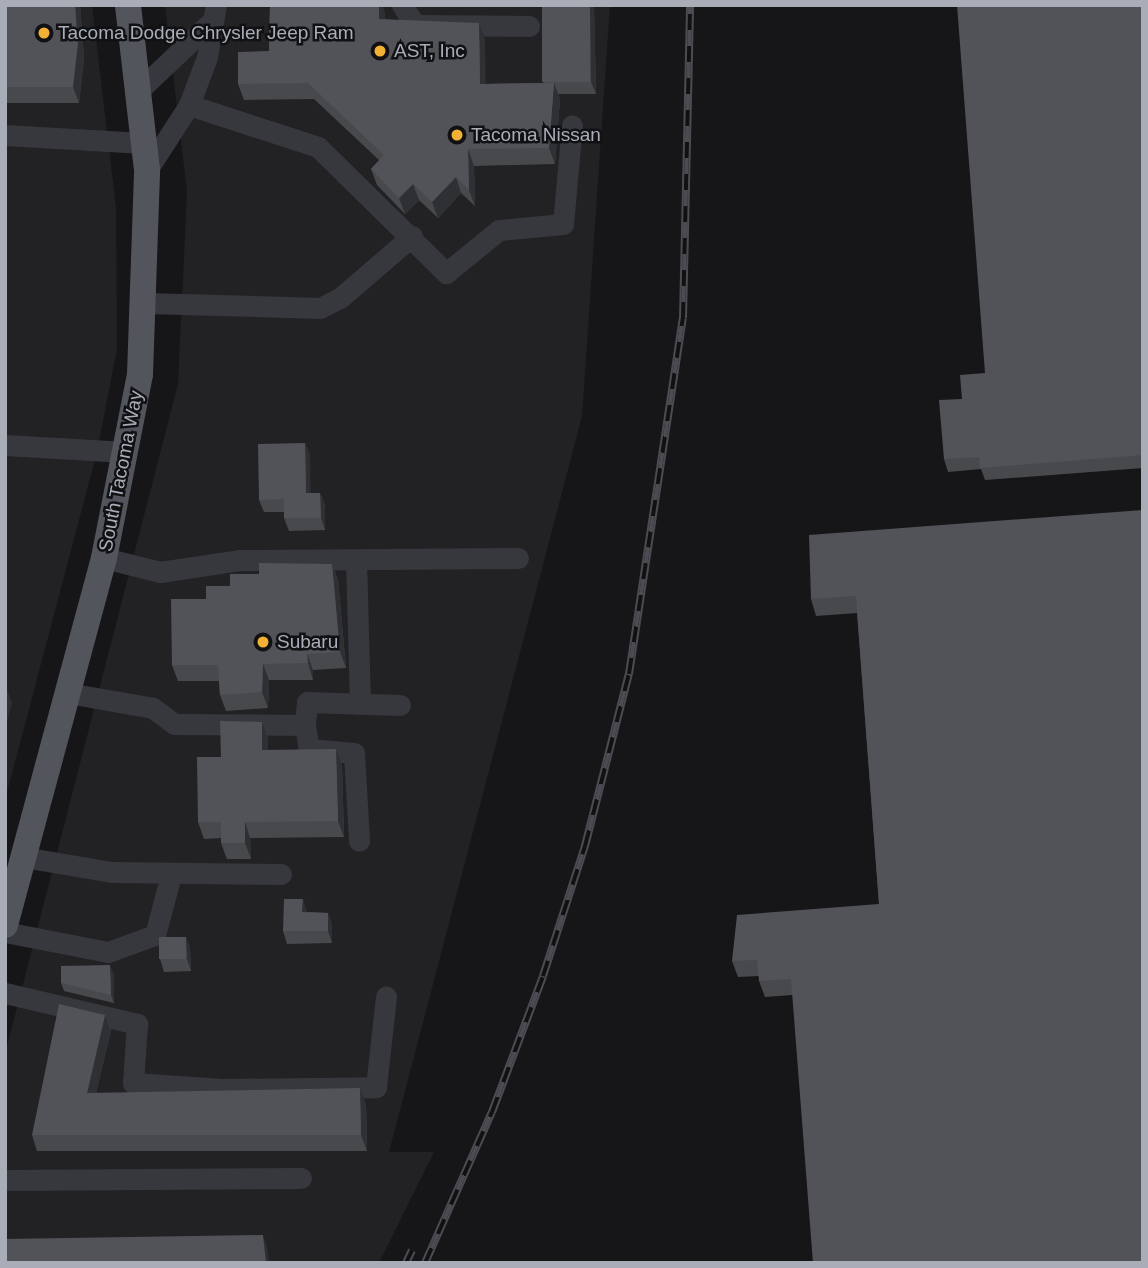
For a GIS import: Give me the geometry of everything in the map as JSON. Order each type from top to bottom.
[{"type":"main road","name":"South Tacoma Way","points":[[5,925],[104,558],[126,452],[145,303],[147,170],[128,5]]},
{"type":"street","points":[[402,5],[415,25],[529,26]]},
{"type":"street","points":[[138,91],[214,13]]},
{"type":"street","points":[[147,170],[189,105],[207,57],[214,13]]},
{"type":"street","points":[[189,105],[318,147],[412,236],[446,273],[499,230],[563,224],[572,125]]},
{"type":"street","points":[[5,135],[143,143]]},
{"type":"street","points":[[145,303],[320,308],[340,298],[412,236]]},
{"type":"street","points":[[5,445],[126,452]]},
{"type":"street","points":[[104,558],[160,572],[239,560],[518,558]]},
{"type":"street","points":[[356,560],[360,704]]},
{"type":"street","points":[[68,693],[153,708],[174,723],[304,725]]},
{"type":"street","points":[[359,841],[354,753],[309,749],[304,725],[307,702],[400,705]]},
{"type":"street","points":[[23,856],[66,868],[171,875],[281,874]]},
{"type":"street","points":[[5,932],[108,952],[155,935],[171,875]]},
{"type":"street","points":[[5,993],[137,1024],[132,1083],[223,1089],[376,1087],[386,997]]},
{"type":"street","points":[[5,1180],[301,1178]]},
{"type":"shaded area","points":[[5,5],[92,5],[116,208],[117,349],[97,452],[5,800]]},
{"type":"shaded area","points":[[165,5],[610,5],[582,416],[389,1152],[434,1152],[379,1263],[5,1263],[5,1054],[178,384],[187,192]]},
{"type":"building","name":"Tacoma Dodge Chrysler Jeep Ram","points":[[5,5],[75,5],[78,43],[73,87],[5,87]]},
{"type":"building","points":[[270,5],[379,5],[379,19],[479,23],[480,84],[554,83],[549,148],[468,149],[469,190],[456,177],[432,202],[413,184],[399,198],[371,169],[384,155],[308,83],[238,84],[238,52],[269,51]]},
{"type":"building","points":[[542,5],[590,5],[590,82],[542,82]]},
{"type":"building","points":[[957,5],[1143,5],[1143,455],[980,468],[979,457],[944,459],[939,400],[962,399],[960,375],[985,373]]},
{"type":"building","points":[[305,443],[306,493],[320,493],[321,518],[284,518],[284,499],[259,500],[258,444]]},
{"type":"building","points":[[1143,510],[1143,1263],[813,1263],[791,979],[759,981],[757,960],[732,961],[737,915],[879,904],[856,596],[811,599],[809,535]]},
{"type":"building","name":"Subaru","points":[[259,563],[332,564],[340,652],[307,654],[308,663],[263,664],[262,692],[220,695],[218,665],[172,665],[171,599],[206,599],[206,586],[230,586],[230,574],[259,574]]},
{"type":"building","points":[[220,721],[262,722],[262,750],[336,749],[338,821],[245,822],[245,843],[221,843],[221,822],[198,822],[197,757],[221,757]]},
{"type":"building","points":[[284,899],[303,899],[302,912],[328,913],[328,931],[283,931]]},
{"type":"building","points":[[159,937],[186,937],[186,959],[159,959]]},
{"type":"building","points":[[110,965],[111,995],[61,983],[61,966]]},
{"type":"building","points":[[59,1004],[105,1015],[87,1093],[360,1088],[361,1135],[32,1135]]},
{"type":"building","points":[[263,1235],[266,1262],[330,1263],[5,1263],[5,1239]]},
{"type":"railway","points":[[425,1263],[492,1112],[543,976],[585,846],[629,674],[683,318],[690,5]]},
{"type":"railway","points":[[406,1263],[412,1250]]},
{"type":"place","name":"Tacoma Dodge Chrysler Jeep Ram","points":[[44,33]]},
{"type":"place","name":"AST, Inc","points":[[380,51]]},
{"type":"place","name":"Tacoma Nissan","points":[[457,135]]},
{"type":"place","name":"Subaru","points":[[263,642]]}]
